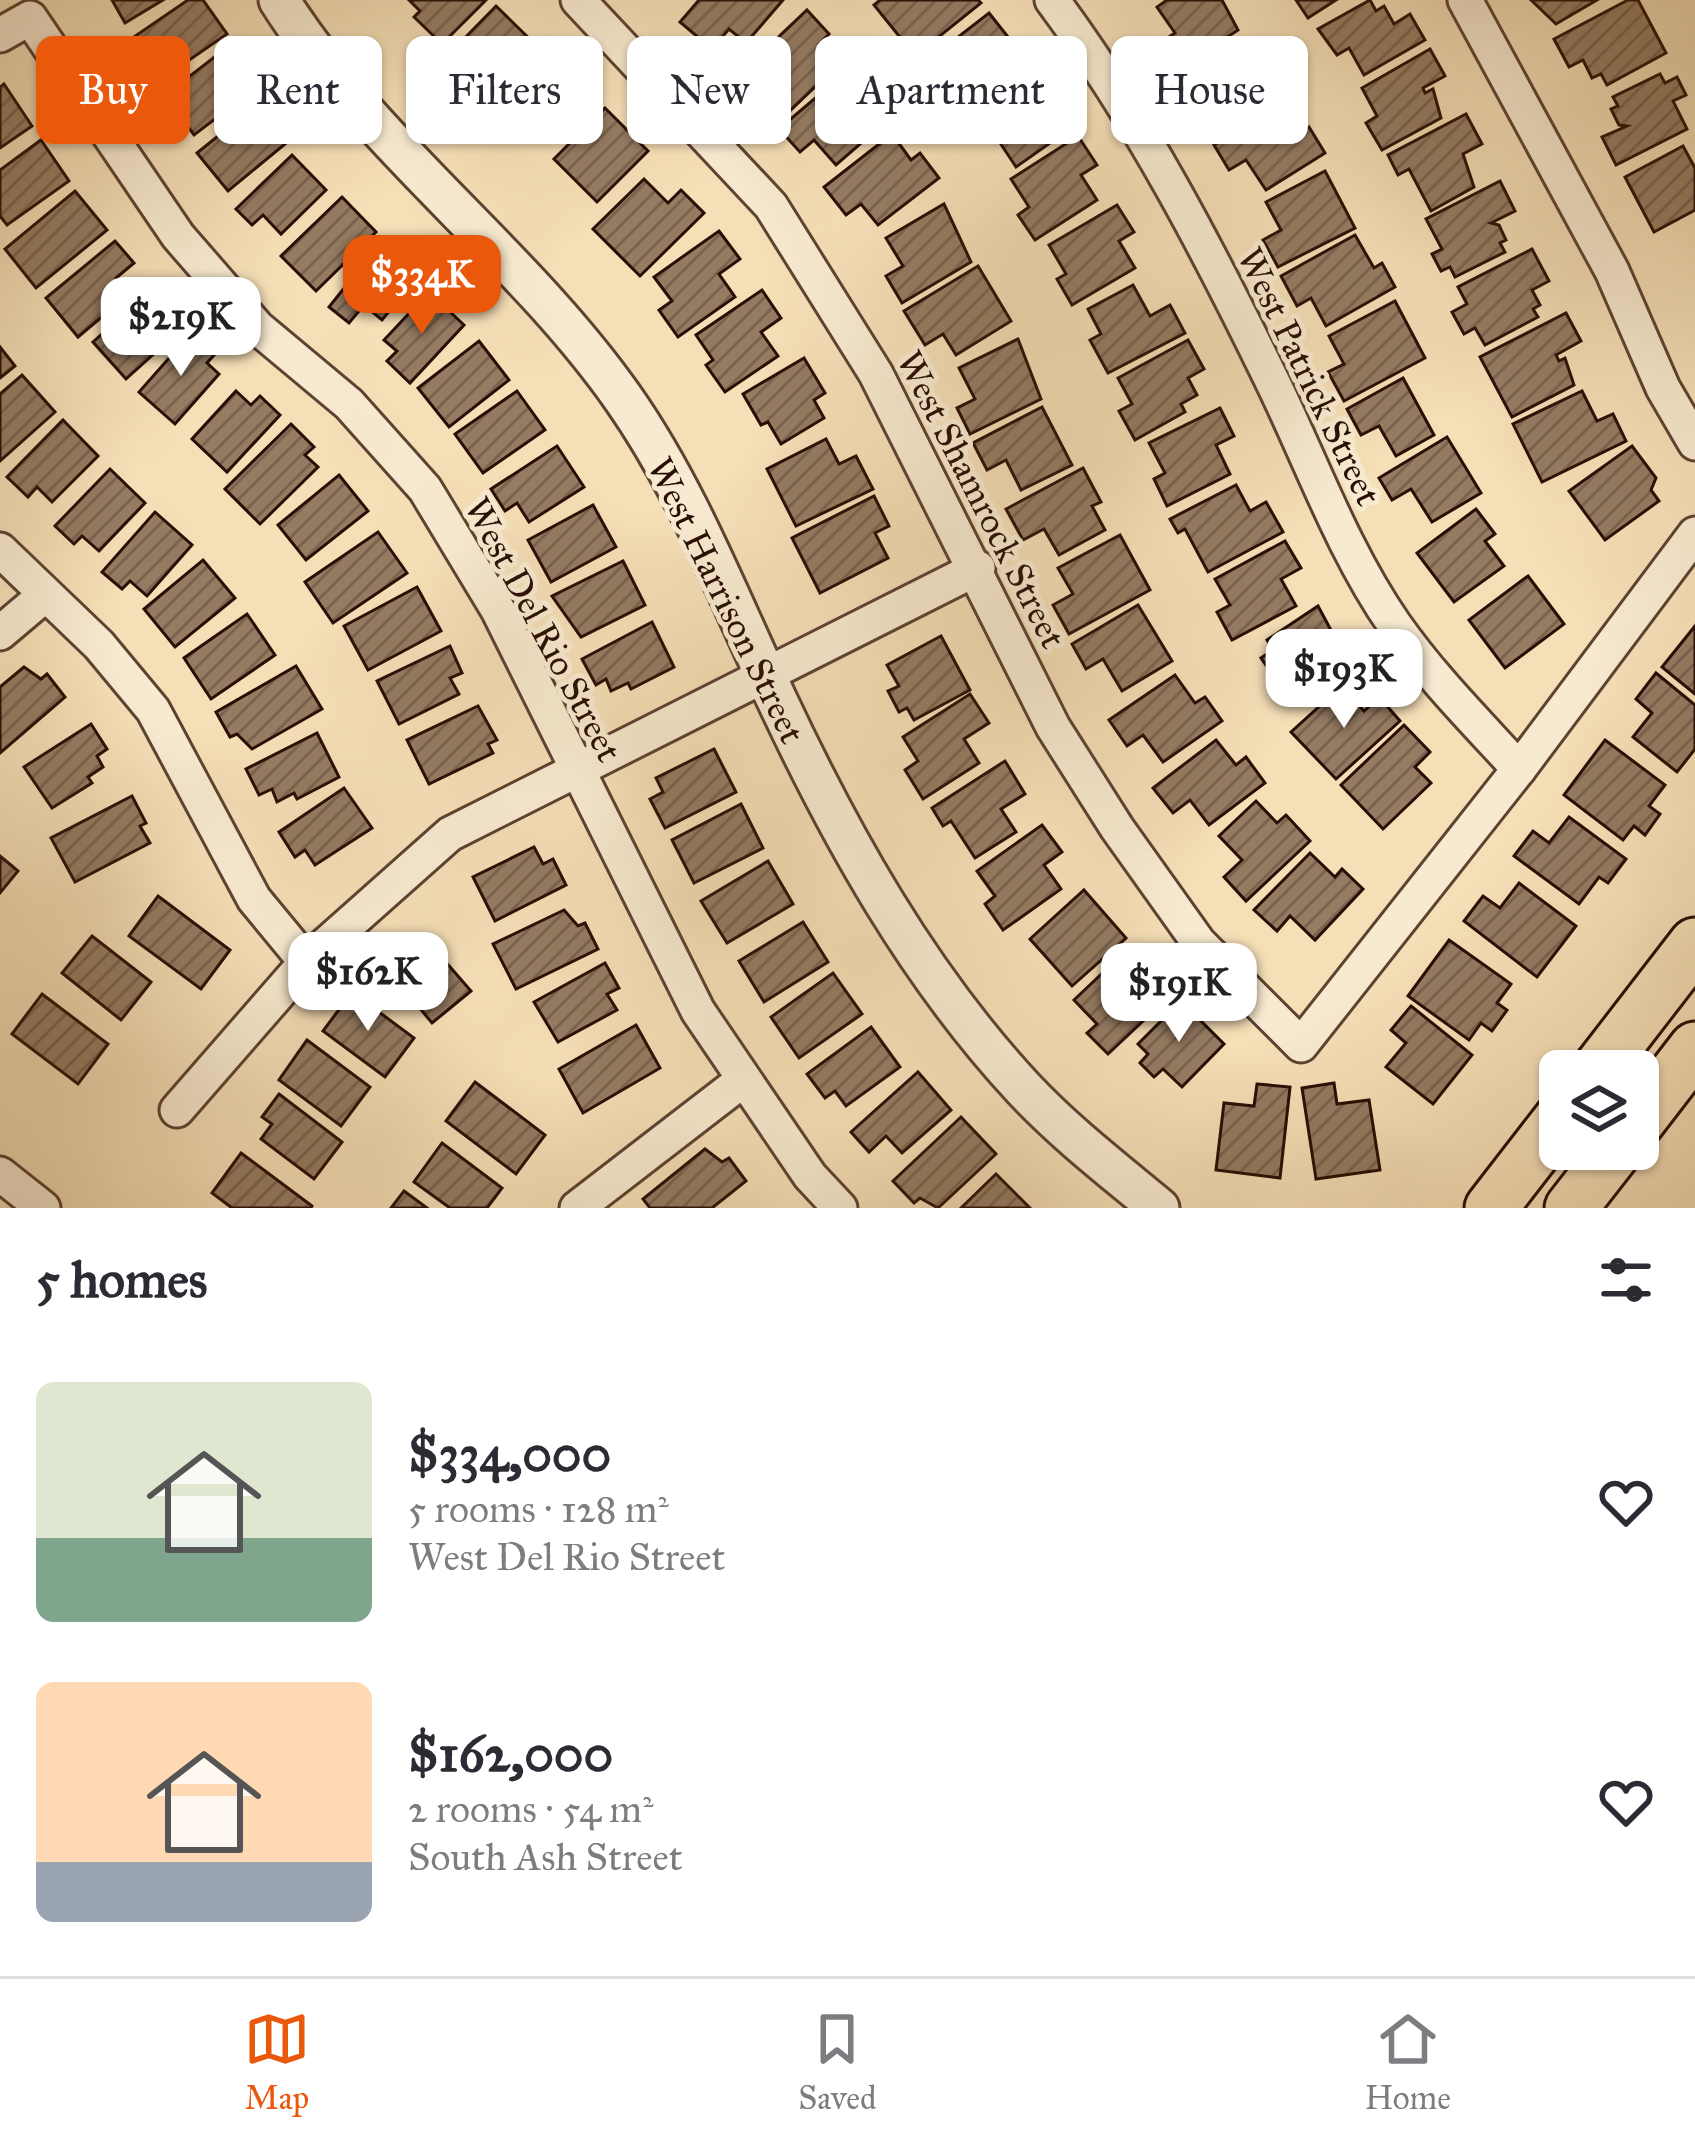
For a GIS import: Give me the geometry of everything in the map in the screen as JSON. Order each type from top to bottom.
[{"type":"main road","points":[[1613,1050],[1695,944]]},
{"type":"main road","points":[[1659,1095],[1695,1048]]},
{"type":"main road","points":[[1491,1208],[1539,1146]]},
{"type":"main road","points":[[1571,1208],[1601,1170]]},
{"type":"street","name":"West Shamrock Street","points":[[578,0],[771,206],[876,374],[978,568],[1053,727],[1198,943],[1301,1045],[1519,769]]},
{"type":"street","name":"West Patrick Street","points":[[1052,0],[1116,87],[1198,236],[1354,556],[1391,621],[1433,676],[1519,769]]},
{"type":"street","points":[[1465,0],[1612,271],[1663,388],[1695,443]]},
{"type":"street","name":"West Harrison Street","points":[[284,2],[397,151],[492,240],[626,402],[676,489],[855,852],[924,965],[1024,1090],[1159,1208]]},
{"type":"street","name":"West Del Rio Street","points":[[15,26],[178,236],[258,328],[349,404],[425,489],[498,610],[648,918],[743,1080],[810,1176],[840,1208]]},
{"type":"street","points":[[1519,769],[1695,534]]},
{"type":"street","points":[[0,550],[99,645],[153,710],[254,899],[306,962]]},
{"type":"street","points":[[177,1110],[306,962],[450,834],[573,767],[978,568]]},
{"type":"street","points":[[0,634],[45,595]]},
{"type":"street","points":[[577,1208],[743,1080]]},
{"type":"street","points":[[0,1174],[43,1208]]},
{"type":"building","points":[[112,0],[163,0],[125,23]]},
{"type":"building","points":[[188,0],[203,0],[227,34],[214,36],[214,43],[190,60],[190,36],[135,36]]},
{"type":"building","points":[[409,0],[486,0],[450,36],[434,36],[414,17],[420,11]]},
{"type":"building","points":[[699,0],[783,0],[752,36],[738,36],[729,29],[723,36],[697,36],[680,22]]},
{"type":"building","points":[[880,0],[981,3],[940,36],[899,36],[874,5]]},
{"type":"building","points":[[1167,0],[1222,0],[1238,30],[1229,36],[1170,36],[1175,33],[1157,7]]},
{"type":"building","points":[[1296,0],[1336,0],[1308,18]]},
{"type":"building","points":[[1370,0],[1376,11],[1384,6],[1394,24],[1410,14],[1425,40],[1364,75],[1349,48],[1337,55],[1318,29]]},
{"type":"building","points":[[1531,0],[1597,0],[1556,24]]},
{"type":"building","points":[[1628,0],[1638,0],[1666,53],[1607,85],[1601,74],[1592,78],[1583,60],[1569,67],[1554,39]]},
{"type":"building","points":[[496,6],[527,36],[467,36]]},
{"type":"building","points":[[807,10],[829,34],[815,36],[815,87],[791,110],[791,36],[780,36]]},
{"type":"building","points":[[989,13],[1007,36],[959,36]]},
{"type":"building","points":[[1430,49],[1445,76],[1423,88],[1425,93],[1433,89],[1441,118],[1382,150],[1366,123],[1377,116],[1362,88]]},
{"type":"building","points":[[214,57],[214,120],[194,135],[190,129],[190,76]]},
{"type":"building","points":[[1660,74],[1665,83],[1677,77],[1686,95],[1673,101],[1687,129],[1616,165],[1602,137],[1627,126],[1619,125],[1611,109],[1618,106],[1613,97]]},
{"type":"building","points":[[4,84],[32,126],[0,148],[0,87]]},
{"type":"building","points":[[815,98],[815,141],[800,152],[791,142],[791,119]]},
{"type":"building","points":[[603,110],[627,130],[627,144],[641,144],[648,151],[597,202],[554,159],[569,144],[603,144]]},
{"type":"building","points":[[1466,114],[1482,144],[1463,154],[1474,187],[1431,211],[1409,169],[1398,175],[1388,155]]},
{"type":"building","points":[[1309,127],[1325,153],[1266,190],[1246,160],[1229,170],[1214,145],[1308,144]]},
{"type":"building","points":[[214,139],[214,144],[285,144],[228,191],[197,153]]},
{"type":"building","points":[[36,144],[44,144],[69,181],[7,225],[0,216],[0,170]]},
{"type":"building","points":[[818,144],[860,144],[836,165]]},
{"type":"building","points":[[879,144],[899,144],[911,160],[920,153],[939,178],[878,225],[861,204],[846,215],[824,187]]},
{"type":"building","points":[[1001,144],[1049,144],[1016,167]]},
{"type":"building","points":[[1066,144],[1083,144],[1097,165],[1081,175],[1097,200],[1035,240],[1018,215],[1029,207],[1011,179]]},
{"type":"building","points":[[1683,146],[1695,168],[1695,210],[1654,232],[1625,177]]},
{"type":"building","points":[[292,155],[326,190],[281,234],[263,215],[252,225],[236,209]]},
{"type":"building","points":[[1325,171],[1355,228],[1278,267],[1263,240],[1281,230],[1266,202]]},
{"type":"building","points":[[644,179],[668,203],[681,190],[704,213],[640,276],[593,229]]},
{"type":"building","points":[[1500,181],[1515,211],[1491,223],[1499,225],[1505,252],[1455,277],[1450,267],[1441,271],[1432,254],[1442,249],[1426,219]]},
{"type":"building","points":[[75,191],[107,230],[36,288],[5,249]]},
{"type":"building","points":[[342,197],[376,232],[316,291],[281,256]]},
{"type":"building","points":[[944,204],[971,262],[902,303],[886,276],[903,266],[886,238]]},
{"type":"building","points":[[1117,205],[1134,232],[1119,241],[1135,268],[1072,305],[1057,279],[1066,274],[1049,245]]},
{"type":"building","points":[[719,231],[740,259],[719,274],[735,297],[678,337],[659,310],[672,301],[654,277]]},
{"type":"building","points":[[1355,235],[1374,268],[1382,263],[1395,287],[1326,326],[1311,298],[1297,306],[1281,276]]},
{"type":"building","points":[[385,237],[424,269],[382,320],[364,305],[349,323],[329,307]]},
{"type":"building","points":[[115,241],[134,263],[116,278],[129,294],[78,337],[46,298]]},
{"type":"building","points":[[1532,249],[1549,281],[1532,290],[1540,305],[1533,309],[1538,317],[1485,345],[1475,328],[1464,334],[1452,312],[1467,304],[1458,287]]},
{"type":"building","points":[[978,266],[1011,321],[956,355],[943,334],[925,345],[904,311]]},
{"type":"building","points":[[1133,285],[1150,316],[1170,305],[1185,333],[1108,373],[1090,340],[1101,334],[1088,309]]},
{"type":"building","points":[[154,287],[187,324],[126,379],[93,342]]},
{"type":"building","points":[[762,290],[781,318],[761,332],[778,356],[725,392],[706,365],[713,360],[696,335]]},
{"type":"building","points":[[429,292],[464,325],[410,383],[387,361],[397,351],[384,340]]},
{"type":"building","points":[[1395,301],[1425,358],[1344,401],[1328,372],[1344,364],[1329,336]]},
{"type":"building","points":[[1566,313],[1581,341],[1556,355],[1559,361],[1565,358],[1574,385],[1512,417],[1480,357]]},
{"type":"building","points":[[192,332],[216,353],[207,363],[219,374],[175,424],[139,392]]},
{"type":"building","points":[[1018,339],[1041,399],[970,434],[957,408],[975,399],[959,368]]},
{"type":"building","points":[[1188,340],[1204,369],[1188,378],[1197,395],[1181,404],[1185,412],[1135,440],[1119,411],[1132,404],[1118,378]]},
{"type":"building","points":[[479,341],[509,380],[449,427],[418,388]]},
{"type":"building","points":[[0,347],[15,366],[0,378]]},
{"type":"building","points":[[804,358],[825,393],[814,400],[824,418],[781,444],[768,422],[761,425],[743,394]]},
{"type":"building","points":[[22,375],[55,412],[0,461],[0,394]]},
{"type":"building","points":[[1403,378],[1434,435],[1396,456],[1379,426],[1361,435],[1347,409]]},
{"type":"building","points":[[236,391],[251,405],[260,396],[280,415],[227,472],[192,439]]},
{"type":"building","points":[[517,391],[545,430],[483,473],[455,434]]},
{"type":"building","points":[[1582,391],[1597,421],[1613,414],[1626,441],[1542,482],[1513,424]]},
{"type":"building","points":[[1042,407],[1072,465],[1021,490],[1006,460],[987,470],[973,443]]},
{"type":"building","points":[[1220,408],[1234,436],[1216,445],[1230,474],[1167,506],[1154,479],[1165,473],[1149,443]]},
{"type":"building","points":[[63,420],[98,456],[52,502],[37,487],[28,497],[7,477]]},
{"type":"building","points":[[291,424],[314,447],[305,455],[318,467],[260,524],[225,489]]},
{"type":"building","points":[[1447,437],[1481,493],[1432,522],[1411,489],[1392,500],[1379,478]]},
{"type":"building","points":[[826,439],[839,464],[856,456],[873,489],[796,526],[767,469]]},
{"type":"building","points":[[557,446],[584,487],[529,522],[517,503],[505,511],[491,489]]},
{"type":"building","points":[[1632,446],[1656,478],[1651,490],[1659,501],[1605,540],[1569,491]]},
{"type":"building","points":[[1083,468],[1101,502],[1092,506],[1105,530],[1059,555],[1044,529],[1023,540],[1006,509]]},
{"type":"building","points":[[110,469],[145,503],[99,551],[82,536],[74,544],[55,526]]},
{"type":"building","points":[[339,475],[368,511],[306,560],[278,525]]},
{"type":"building","points":[[1236,485],[1250,511],[1266,502],[1283,532],[1208,572],[1185,529],[1178,533],[1170,519]]},
{"type":"building","points":[[874,496],[889,526],[875,533],[888,558],[820,593],[792,538]]},
{"type":"building","points":[[593,505],[616,547],[551,582],[528,540]]},
{"type":"building","points":[[1476,509],[1495,534],[1485,541],[1504,566],[1454,602],[1417,553]]},
{"type":"building","points":[[155,512],[192,545],[147,596],[130,581],[122,589],[102,572]]},
{"type":"building","points":[[378,532],[407,573],[333,623],[305,582]]},
{"type":"building","points":[[1120,535],[1150,590],[1069,634],[1053,605],[1073,594],[1058,568]]},
{"type":"building","points":[[1285,541],[1301,568],[1281,579],[1296,606],[1232,640],[1217,612],[1230,605],[1215,579]]},
{"type":"building","points":[[203,560],[235,598],[175,647],[144,609]]},
{"type":"building","points":[[623,561],[645,605],[581,637],[552,596]]},
{"type":"building","points":[[1528,576],[1564,624],[1505,668],[1469,620]]},
{"type":"building","points":[[417,587],[441,631],[368,670],[344,626]]},
{"type":"building","points":[[1138,605],[1172,661],[1122,691],[1103,659],[1086,669],[1072,644]]},
{"type":"building","points":[[1318,606],[1347,660],[1296,693],[1283,672],[1274,677],[1261,658],[1273,650],[1267,640]]},
{"type":"building","points":[[247,614],[275,655],[211,699],[184,658]]},
{"type":"building","points":[[652,622],[674,667],[631,689],[628,683],[611,691],[606,679],[596,685],[582,659]]},
{"type":"building","points":[[1695,626],[1695,694],[1662,667]]},
{"type":"building","points":[[941,636],[970,690],[914,720],[907,708],[899,712],[888,691],[899,686],[887,665]]},
{"type":"building","points":[[450,646],[462,673],[450,678],[459,694],[399,724],[377,681]]},
{"type":"building","points":[[296,666],[322,709],[252,749],[237,734],[230,737],[216,712]]},
{"type":"building","points":[[24,667],[41,679],[47,674],[65,697],[0,753],[0,687]]},
{"type":"building","points":[[1656,673],[1695,705],[1695,749],[1677,772],[1633,737],[1652,713],[1636,699]]},
{"type":"building","points":[[1175,675],[1195,703],[1205,697],[1222,721],[1163,762],[1143,735],[1127,746],[1109,720]]},
{"type":"building","points":[[1342,686],[1364,711],[1379,697],[1400,721],[1336,779],[1291,732]]},
{"type":"building","points":[[970,694],[989,723],[964,739],[979,763],[923,799],[905,770],[918,761],[903,737]]},
{"type":"building","points":[[478,706],[497,740],[488,744],[493,753],[429,784],[407,740]]},
{"type":"building","points":[[91,724],[107,749],[97,756],[103,767],[88,777],[92,783],[52,808],[24,767]]},
{"type":"building","points":[[1404,725],[1430,752],[1415,767],[1431,783],[1383,829],[1341,785]]},
{"type":"building","points":[[317,733],[339,777],[297,799],[294,793],[277,802],[272,789],[259,795],[246,769]]},
{"type":"building","points":[[1216,740],[1236,765],[1246,757],[1265,783],[1209,825],[1190,800],[1173,813],[1153,788]]},
{"type":"building","points":[[1605,740],[1665,785],[1649,806],[1660,814],[1645,835],[1634,826],[1623,840],[1564,795]]},
{"type":"building","points":[[714,749],[736,792],[665,828],[650,799],[663,792],[656,778]]},
{"type":"building","points":[[1005,761],[1025,794],[1001,809],[1016,832],[975,858],[951,821],[943,826],[932,808]]},
{"type":"building","points":[[344,788],[372,828],[315,865],[305,850],[295,857],[279,832]]},
{"type":"building","points":[[132,796],[150,843],[75,882],[51,838]]},
{"type":"building","points":[[1256,801],[1277,823],[1286,815],[1310,841],[1246,901],[1224,877],[1242,860],[1219,836]]},
{"type":"building","points":[[741,804],[763,848],[694,883],[672,840]]},
{"type":"building","points":[[1569,817],[1626,859],[1608,883],[1599,877],[1579,904],[1514,856],[1533,831],[1549,843]]},
{"type":"building","points":[[1042,825],[1062,852],[1044,865],[1061,889],[1003,930],[985,904],[995,896],[977,871]]},
{"type":"building","points":[[534,847],[543,864],[553,859],[566,885],[495,921],[473,877]]},
{"type":"building","points":[[1310,853],[1335,877],[1342,869],[1363,889],[1315,940],[1290,916],[1277,931],[1254,910]]},
{"type":"building","points":[[0,856],[18,871],[0,893]]},
{"type":"building","points":[[768,861],[793,904],[727,943],[701,901]]},
{"type":"building","points":[[1519,883],[1576,926],[1537,977],[1464,921],[1483,896],[1500,908]]},
{"type":"building","points":[[1084,890],[1126,938],[1072,986],[1030,939]]},
{"type":"building","points":[[158,896],[230,950],[201,989],[129,936]]},
{"type":"building","points":[[564,910],[578,926],[585,923],[598,949],[516,989],[493,944]]},
{"type":"building","points":[[803,922],[828,962],[764,1002],[739,961]]},
{"type":"building","points":[[92,936],[151,982],[121,1020],[62,973]]},
{"type":"building","points":[[424,937],[471,991],[432,1023],[382,962],[411,938],[416,944]]},
{"type":"building","points":[[1449,940],[1511,984],[1497,1003],[1507,1010],[1492,1031],[1481,1023],[1469,1040],[1408,996]]},
{"type":"building","points":[[1132,945],[1154,968],[1138,982],[1160,1005],[1108,1054],[1087,1033],[1097,1024],[1074,1000]]},
{"type":"building","points":[[605,963],[619,988],[607,994],[617,1010],[558,1042],[534,1002]]},
{"type":"building","points":[[833,973],[862,1014],[799,1058],[771,1017]]},
{"type":"building","points":[[352,992],[414,1038],[385,1077],[323,1031]]},
{"type":"building","points":[[42,994],[108,1044],[78,1084],[12,1034]]},
{"type":"building","points":[[1181,1001],[1224,1044],[1182,1087],[1163,1069],[1154,1077],[1140,1063],[1148,1054],[1138,1044]]},
{"type":"building","points":[[1411,1006],[1472,1055],[1433,1104],[1386,1067],[1406,1043],[1391,1030]]},
{"type":"building","points":[[636,1025],[660,1068],[583,1113],[559,1069]]},
{"type":"building","points":[[871,1027],[900,1067],[846,1106],[835,1091],[825,1098],[807,1074]]},
{"type":"building","points":[[307,1040],[370,1087],[341,1126],[279,1080]]},
{"type":"building","points":[[918,1072],[951,1110],[902,1153],[886,1136],[869,1152],[851,1132]]},
{"type":"building","points":[[475,1082],[545,1135],[516,1174],[446,1121]]},
{"type":"building","points":[[1334,1083],[1337,1104],[1369,1100],[1380,1170],[1316,1179],[1302,1088]]},
{"type":"building","points":[[1257,1084],[1290,1087],[1280,1178],[1216,1170],[1224,1103],[1254,1106]]},
{"type":"building","points":[[279,1094],[342,1142],[314,1179],[261,1139],[272,1124],[262,1117]]},
{"type":"building","points":[[961,1117],[996,1154],[938,1208],[920,1198],[914,1203],[893,1181]]},
{"type":"building","points":[[442,1143],[502,1188],[487,1208],[450,1208],[414,1182]]},
{"type":"building","points":[[705,1149],[722,1162],[729,1158],[746,1181],[712,1208],[650,1208],[643,1199]]},
{"type":"building","points":[[241,1153],[311,1208],[232,1208],[212,1193]]},
{"type":"building","points":[[996,1174],[1030,1208],[961,1208]]},
{"type":"building","points":[[404,1191],[427,1208],[391,1208]]}]
